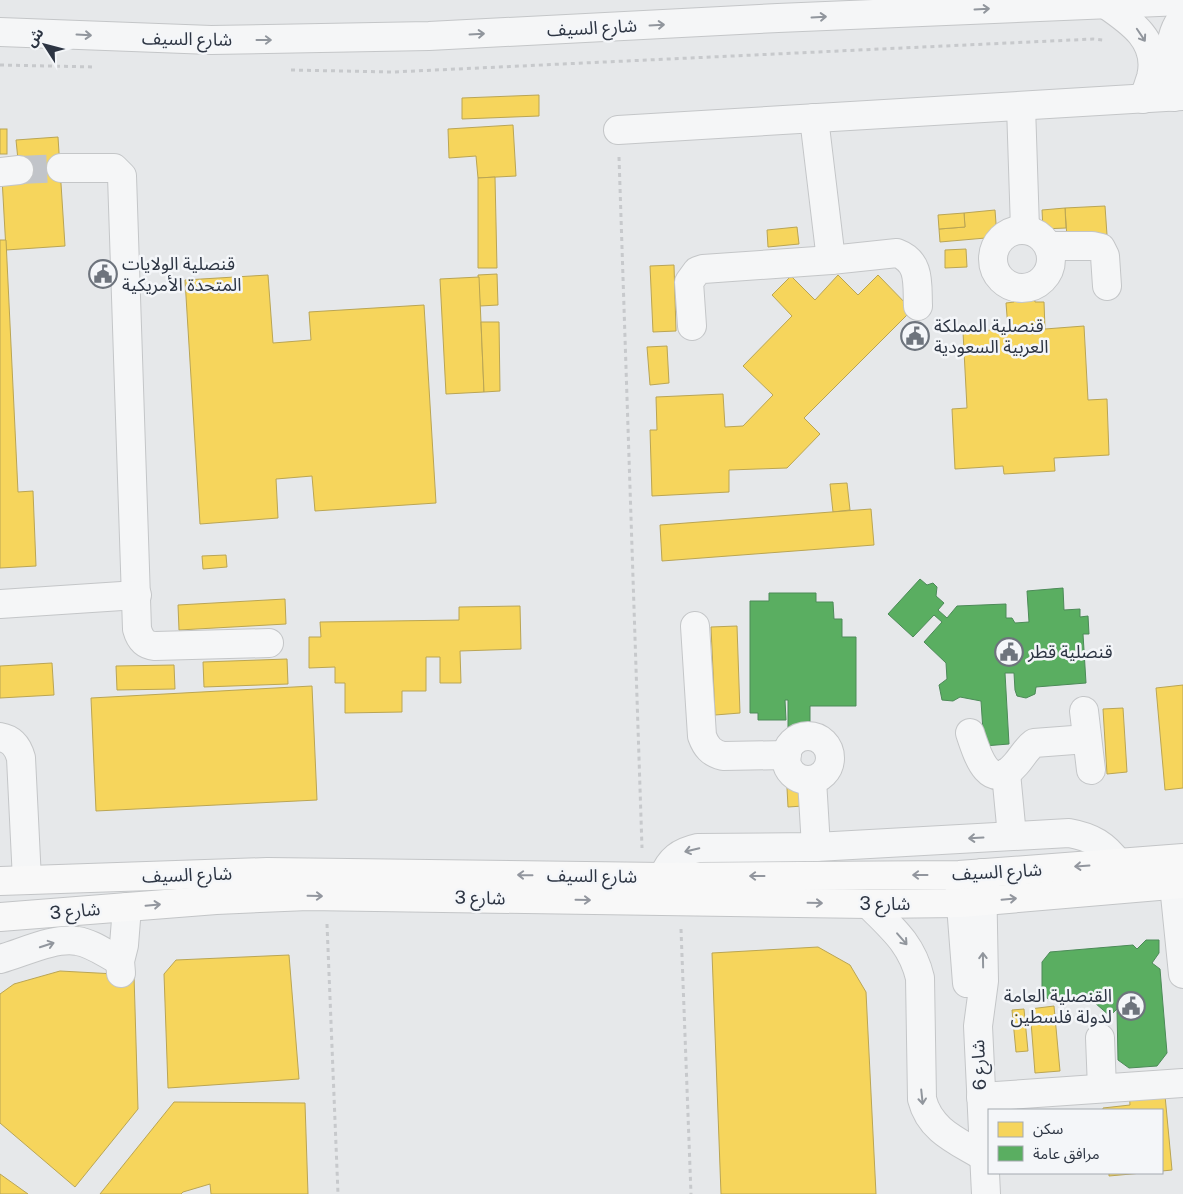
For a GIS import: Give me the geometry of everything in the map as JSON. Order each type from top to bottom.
[{"type":"main road","name":"شارع السيف","points":[[0,881],[267,872],[653,876],[970,874],[1183,858]]},
{"type":"main road","name":"شارع السيف","points":[[971,902],[1178,884]]},
{"type":"main road","name":"شارع 3","points":[[5,920],[226,899],[325,896],[868,904],[971,902]]},
{"type":"street","name":"شارع السيف","points":[[0,32],[211,40],[419,37],[1183,1]]},
{"type":"street","points":[[1105,4],[1131,22],[1144,37],[1151,56],[1151,76],[1143,99]]},
{"type":"street","points":[[618,130],[1178,97],[1170,54],[1173,40],[1183,17]]},
{"type":"street","points":[[1021,106],[1024,229]]},
{"type":"street","points":[[814,118],[831,260]]},
{"type":"street","points":[[61,168],[114,168],[122,176],[136,595],[138,630],[143,642],[149,645],[269,642]]},
{"type":"street","points":[[1024,229],[1043,237],[1052,255],[1051,266],[1047,275],[1040,282],[1030,287],[1020,288],[1010,286],[1002,280],[996,272],[993,262],[998,242],[1014,230],[1024,229]]},
{"type":"street","points":[[1049,246],[1092,246],[1101,248],[1105,256],[1107,286]]},
{"type":"street","points":[[692,326],[689,282],[697,271],[703,269],[831,260],[897,253],[912,261],[916,269],[918,306]]},
{"type":"street","points":[[0,604],[136,595]]},
{"type":"street","points":[[695,626],[704,744],[709,750],[723,756],[786,755]]},
{"type":"street","points":[[1084,712],[1091,770]]},
{"type":"street","points":[[970,733],[980,761],[985,769],[997,775],[1006,773],[1016,765],[1027,748],[1034,744],[1087,739]]},
{"type":"street","points":[[0,737],[13,742],[21,758],[27,880]]},
{"type":"street","points":[[804,737],[813,737],[821,740],[827,746],[830,754],[830,764],[826,772],[820,778],[812,780],[803,780],[795,776],[790,771],[787,763],[786,755],[790,747],[796,740],[804,737]]},
{"type":"street","points":[[1006,773],[1012,836]]},
{"type":"street","points":[[812,780],[816,847]]},
{"type":"street","points":[[0,804],[23,790]]},
{"type":"street","points":[[653,876],[668,865],[675,856],[698,848],[816,847],[1069,833],[1084,836],[1098,842],[1110,852],[1119,864]]},
{"type":"street","name":"شارع 6","points":[[970,874],[971,902],[967,989],[978,1026],[986,1194]]},
{"type":"street","points":[[1178,884],[1183,974]]},
{"type":"street","points":[[868,904],[901,937],[908,946],[918,967],[920,978],[922,1100],[924,1109],[935,1126],[984,1157]]},
{"type":"street","points":[[0,959],[66,940],[87,944],[121,967],[126,907]]},
{"type":"street","points":[[1100,1038],[1102,1088]]},
{"type":"street","points":[[981,1097],[1183,1083]]},
{"type":"path","points":[[618,130],[653,876]]},
{"type":"path","points":[[325,896],[338,1194]]},
{"type":"path","points":[[680,901],[692,1194]]},
{"type":"building: سكن","points":[[539,95],[539,116],[462,119],[462,98]]},
{"type":"building: سكن","points":[[513,125],[516,176],[478,178],[476,156],[449,158],[448,129]]},
{"type":"building: سكن","points":[[0,129],[7,129],[7,154],[0,154]]},
{"type":"building: سكن","points":[[58,137],[65,246],[6,250],[2,178],[19,170],[16,140]]},
{"type":"building: سكن","points":[[495,177],[497,268],[478,268],[478,178]]},
{"type":"building: سكن","points":[[1105,206],[1107,235],[1067,238],[1065,208]]},
{"type":"building: سكن","points":[[1065,208],[1066,228],[1043,229],[1042,210]]},
{"type":"building: سكن","points":[[995,210],[997,237],[940,242],[939,229],[965,227],[964,213]]},
{"type":"building: سكن","points":[[964,213],[965,227],[939,229],[938,215]]},
{"type":"building: سكن","points":[[797,227],[799,244],[768,247],[767,230]]},
{"type":"building: سكن","points":[[0,240],[6,240],[18,492],[33,491],[36,566],[0,568]]},
{"type":"building: سكن","points":[[966,249],[967,267],[945,268],[945,250]]},
{"type":"building: سكن","points":[[674,265],[676,331],[653,332],[650,266]]},
{"type":"building: سكن","points":[[497,274],[498,305],[480,306],[478,275]]},
{"type":"building: سكن","points":[[268,275],[273,343],[311,340],[309,312],[424,305],[436,503],[315,511],[312,476],[276,479],[278,518],[200,524],[185,280]]},
{"type":"building: سكن","points":[[838,275],[858,295],[878,275],[912,310],[804,418],[820,434],[787,468],[729,470],[729,492],[652,496],[650,430],[657,430],[656,397],[723,394],[725,427],[743,426],[773,395],[743,366],[792,316],[772,295],[791,276],[815,300]]},
{"type":"building: سكن","points":[[479,277],[484,392],[446,394],[440,279]]},
{"type":"building: سكن","points":[[1034,296],[1035,302],[1044,302],[1045,329],[1084,326],[1088,400],[1107,399],[1109,455],[1054,458],[1055,471],[1004,474],[1003,466],[955,469],[952,409],[967,408],[963,332],[1008,329],[1006,303],[1014,302],[1013,297]]},
{"type":"building: سكن","points":[[481,322],[499,322],[500,391],[484,392]]},
{"type":"building: سكن","points":[[667,346],[669,383],[650,385],[647,347]]},
{"type":"building: سكن","points":[[847,483],[850,510],[833,512],[830,484]]},
{"type":"building: سكن","points":[[871,509],[874,545],[662,561],[660,525]]},
{"type":"building: سكن","points":[[226,555],[227,567],[203,569],[202,556]]},
{"type":"building: سكن","points":[[285,599],[286,624],[179,630],[178,605]]},
{"type":"building: سكن","points":[[520,606],[521,649],[460,651],[461,683],[440,683],[440,657],[426,657],[426,691],[402,691],[402,712],[345,713],[345,683],[335,683],[335,667],[309,668],[309,637],[321,637],[320,622],[459,620],[459,607]]},
{"type":"building: سكن","points":[[737,626],[740,713],[715,715],[711,627]]},
{"type":"building: سكن","points":[[287,659],[288,684],[204,687],[203,662]]},
{"type":"building: سكن","points":[[52,663],[54,695],[0,698],[0,666]]},
{"type":"building: سكن","points":[[174,665],[175,689],[117,690],[116,666]]},
{"type":"building: سكن","points":[[1183,685],[1183,788],[1165,790],[1156,688]]},
{"type":"building: سكن","points":[[312,686],[317,800],[96,811],[91,698]]},
{"type":"building: سكن","points":[[1123,708],[1127,772],[1107,774],[1103,709]]},
{"type":"building: سكن","points":[[802,787],[803,806],[788,807],[787,788]]},
{"type":"building: سكن","points":[[818,947],[850,965],[866,992],[876,1194],[721,1194],[712,953]]},
{"type":"building: سكن","points":[[289,955],[299,1079],[168,1088],[164,974],[176,960]]},
{"type":"building: سكن","points":[[60,971],[134,975],[138,1109],[75,1187],[0,1123],[0,994],[14,984]]},
{"type":"building: سكن","points":[[1054,1006],[1060,1071],[1035,1073],[1030,1009]]},
{"type":"building: سكن","points":[[1024,1009],[1028,1051],[1016,1052],[1012,1010]]},
{"type":"building: سكن","points":[[1164,1085],[1172,1170],[1163,1171],[1163,1109],[1103,1109],[1130,1105],[1129,1089]]},
{"type":"building: سكن","points":[[174,1102],[305,1103],[308,1194],[211,1194],[210,1184],[181,1194],[100,1194]]},
{"type":"building: سكن","points":[[0,1174],[28,1194],[0,1194]]},
{"type":"building: سكن","points":[[1109,1174],[1131,1174],[1109,1176]]},
{"type":"building: مرافق عامة","name":"قنصلية قطر","points":[[920,579],[927,585],[933,583],[937,587],[936,596],[944,603],[938,610],[947,618],[957,606],[1006,604],[1006,618],[1012,618],[1015,623],[1029,622],[1027,591],[1063,588],[1064,610],[1080,609],[1080,617],[1088,616],[1089,634],[1083,634],[1086,683],[1036,687],[1035,694],[1026,698],[1017,696],[1014,673],[1005,673],[1009,744],[984,746],[981,701],[960,697],[953,701],[942,700],[939,685],[947,679],[946,663],[924,642],[942,622],[934,615],[913,637],[888,614]]},
{"type":"building: مرافق عامة","points":[[769,593],[816,593],[816,602],[833,602],[834,619],[842,619],[842,637],[856,637],[856,706],[810,706],[810,731],[788,731],[788,700],[785,700],[786,720],[758,720],[758,713],[750,713],[750,601],[769,601]]},
{"type":"building: مرافق عامة","name":"القنصلية العامة لدولة فلسطين","points":[[1146,940],[1159,940],[1159,953],[1152,963],[1160,969],[1167,1053],[1157,1066],[1129,1068],[1118,1060],[1117,1009],[1110,1016],[1095,1003],[1102,996],[1052,1001],[1042,995],[1042,962],[1050,952],[1133,945],[1137,949]]},
{"type":"tunnel","points":[[19,170],[61,168]]},
{"type":"place","name":"قنصلية الولايات المتحدة الأمريكية","points":[[103,274]]},
{"type":"place","name":"قنصلية المملكة العربية السعودية","points":[[915,336]]},
{"type":"place","name":"قنصلية قطر","points":[[1009,652]]},
{"type":"place","name":"القنصلية العامة لدولة فلسطين","points":[[1131,1006]]}]
